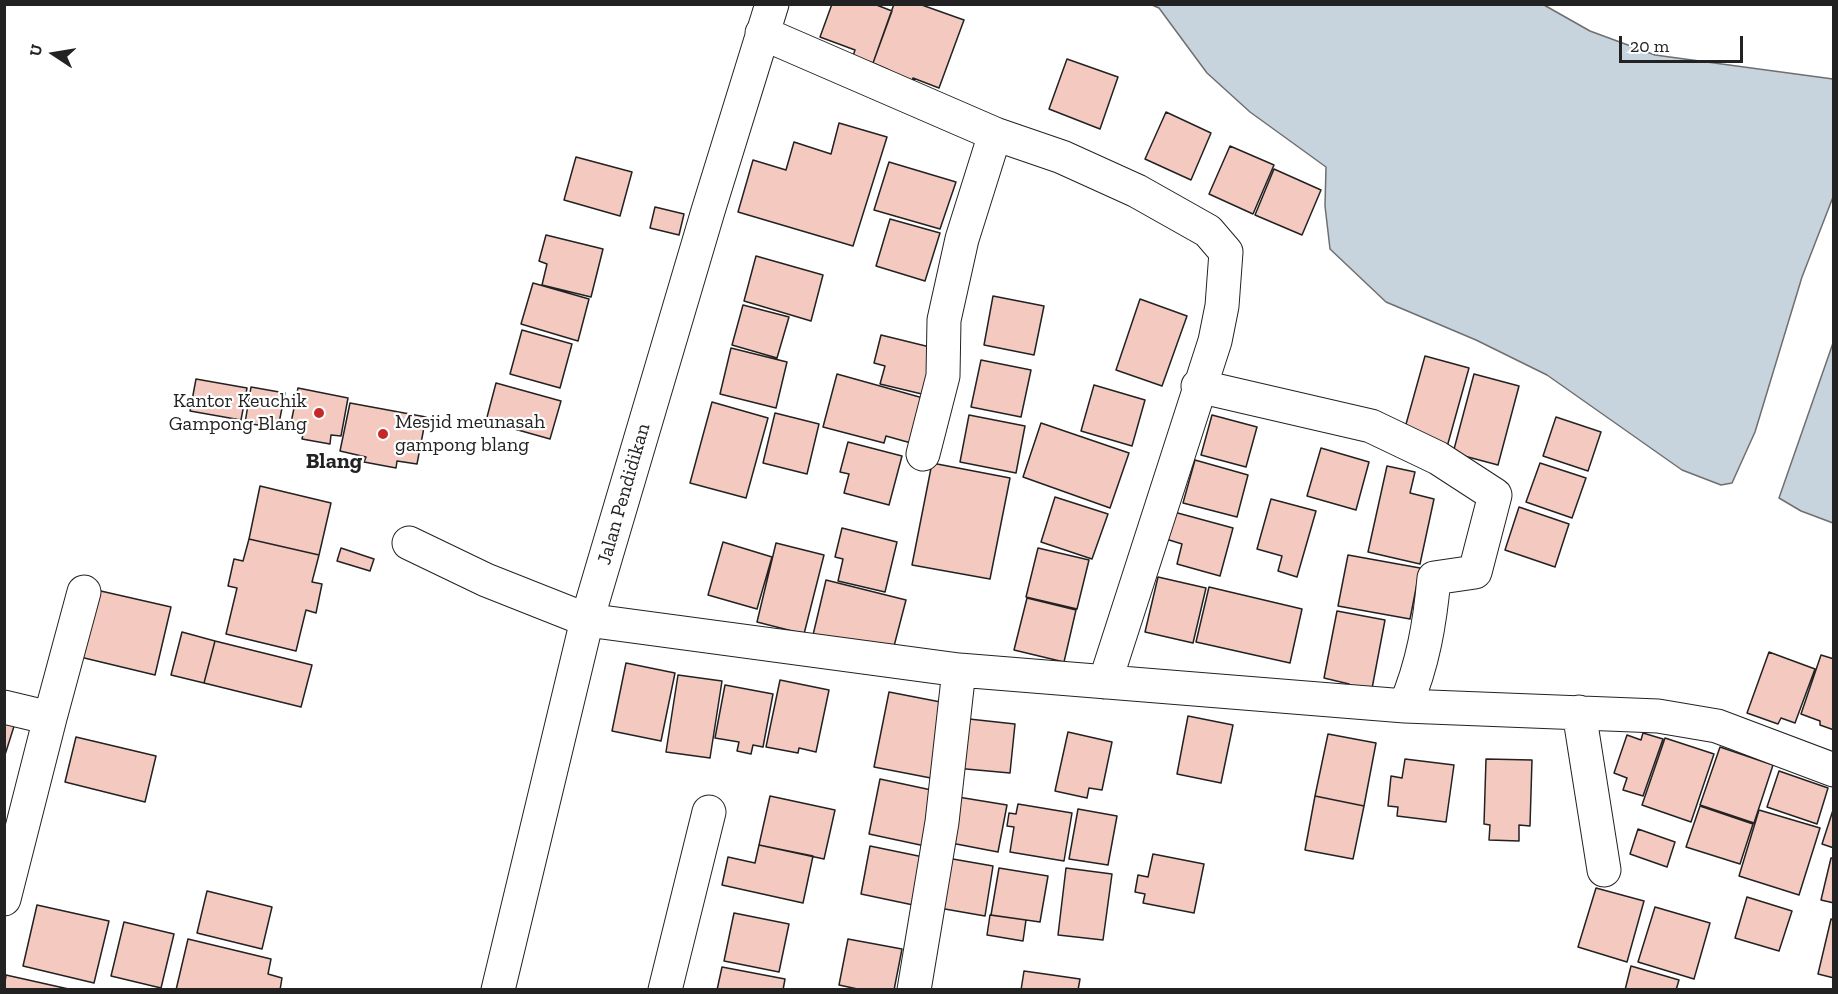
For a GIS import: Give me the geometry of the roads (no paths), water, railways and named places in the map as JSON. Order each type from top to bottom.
[{"type":"street","points":[[767,19],[995,134],[1062,157],[1137,191],[1208,231],[1226,252],[1222,306],[1215,341],[1198,386],[1105,682]]},
{"type":"street","name":"Jalan Pendidikan","points":[[498,990],[587,620],[767,19]]},
{"type":"street","points":[[923,454],[943,376],[945,320],[962,239],[995,134]]},
{"type":"street","points":[[1198,386],[1371,426],[1438,458],[1495,495],[1475,572],[1434,578],[1431,612],[1418,676],[1405,706]]},
{"type":"street","points":[[409,543],[486,579],[587,620],[959,669],[1405,706],[1658,716],[1717,726],[1833,770]]},
{"type":"street","points":[[4,899],[84,592]]},
{"type":"street","points":[[914,990],[942,822],[959,669]]},
{"type":"street","points":[[4,707],[50,718]]},
{"type":"street","points":[[1578,712],[1604,870]]},
{"type":"street","points":[[665,990],[709,812]]},
{"type":"place","name":"Kantor Keuchik Gampong Blang","points":[[319,413]]},
{"type":"place","name":"Mesjid meunasah gampong blang","points":[[383,434]]},
{"type":"district","name":"Blang","points":[[334,462]]}]
